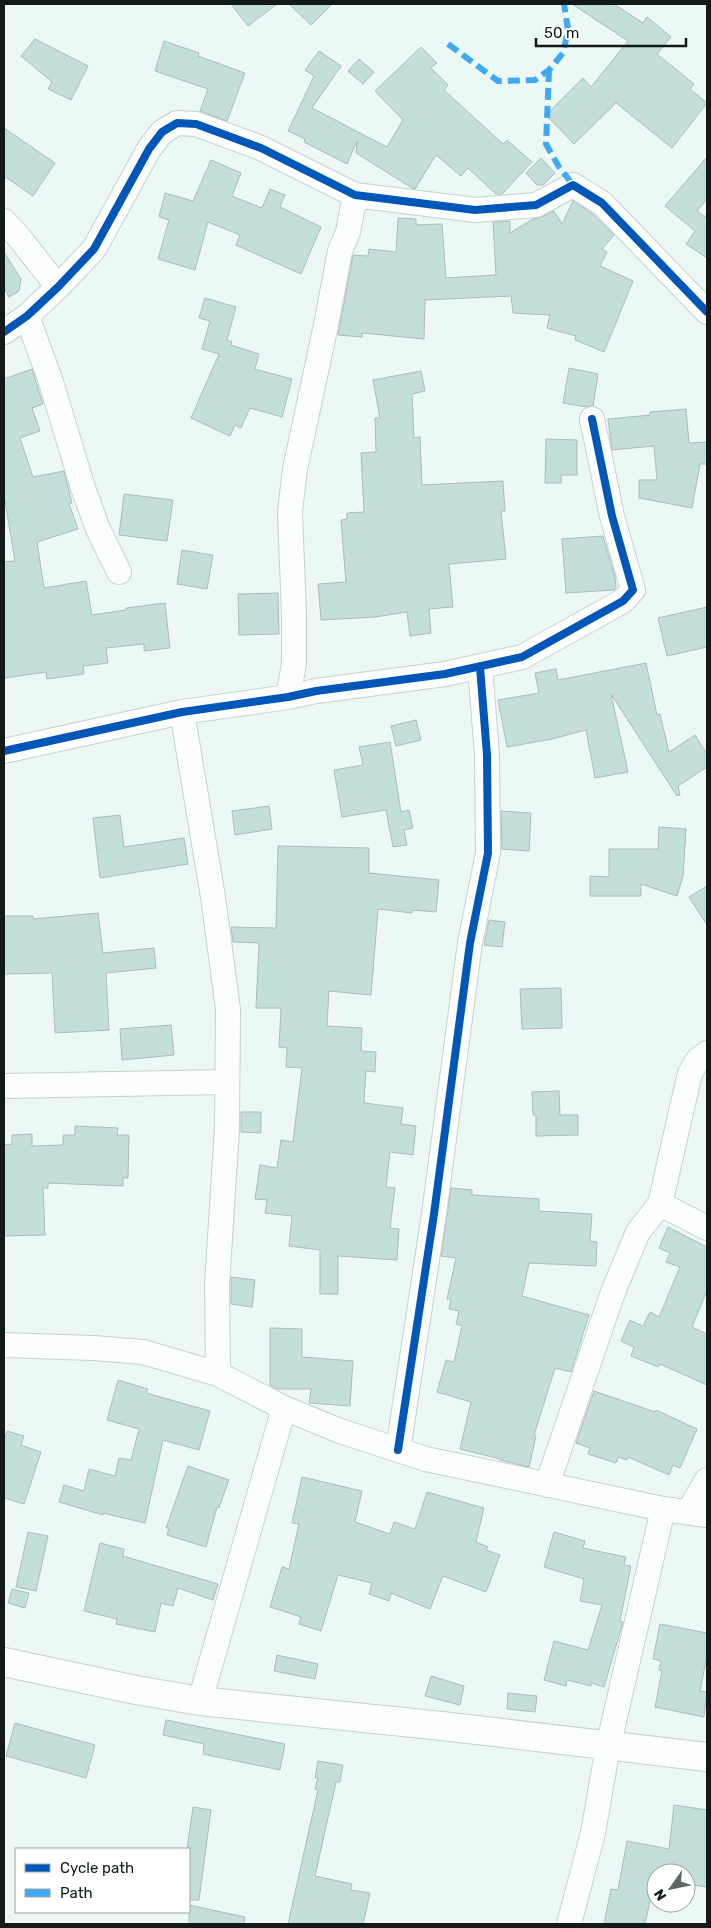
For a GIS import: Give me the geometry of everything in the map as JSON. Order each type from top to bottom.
[{"type":"main road","points":[[4,1662],[200,1701],[442,1726],[608,1747],[707,1757]]},
{"type":"street","points":[[4,332],[27,316],[94,249],[149,148],[162,132],[177,123],[196,124],[261,148],[355,195],[475,210],[536,205],[573,185],[602,203],[707,312]]},
{"type":"street","points":[[288,697],[294,664],[290,512],[296,469],[340,251],[348,232],[355,195]]},
{"type":"street","points":[[4,221],[58,287]]},
{"type":"street","points":[[27,316],[52,382],[82,488],[98,529],[119,572]]},
{"type":"street","points":[[4,751],[182,712],[288,697],[316,691],[445,674],[522,657],[623,601],[633,590],[612,516],[592,419]]},
{"type":"street","points":[[398,1450],[434,1214],[470,943],[488,853],[487,755],[480,666]]},
{"type":"street","points":[[182,712],[213,897],[228,1009],[227,1130],[217,1284],[218,1374]]},
{"type":"street","points":[[547,1485],[613,1292],[638,1232],[660,1204],[690,1073],[698,1060],[707,1053]]},
{"type":"street","points":[[4,1086],[227,1082]]},
{"type":"street","points":[[660,1204],[707,1228]]},
{"type":"street","points":[[4,1345],[143,1352],[218,1374],[284,1408],[340,1431],[426,1459],[663,1509],[698,1513],[707,1480]]},
{"type":"street","points":[[200,1701],[284,1408]]},
{"type":"street","points":[[569,1924],[593,1833],[608,1747],[663,1509]]},
{"type":"building","points":[[231,4],[277,4],[248,26]]},
{"type":"building","points":[[289,4],[332,4],[311,25]]},
{"type":"building","points":[[572,4],[614,4],[643,23],[647,17],[671,37],[657,54],[694,84],[690,89],[707,103],[672,148],[616,103],[574,144],[546,115],[583,78],[591,87],[628,41]]},
{"type":"building","points":[[35,39],[88,66],[71,100],[48,89],[52,82],[21,56]]},
{"type":"building","points":[[164,41],[199,53],[198,56],[245,73],[227,121],[200,111],[208,89],[155,71]]},
{"type":"building","points":[[421,47],[437,63],[431,68],[448,85],[444,90],[503,144],[507,140],[532,162],[502,194],[496,194],[468,168],[461,176],[436,155],[415,189],[356,153],[357,141],[347,164],[304,142],[305,139],[288,131],[314,76],[305,70],[319,51],[341,66],[312,108],[387,147],[403,120],[375,91]]},
{"type":"building","points":[[359,59],[374,72],[363,84],[348,71]]},
{"type":"building","points":[[4,128],[55,163],[33,196],[4,176]]},
{"type":"building","points":[[707,157],[707,199],[697,211],[705,217],[707,213],[707,258],[686,244],[695,231],[665,206]]},
{"type":"building","points":[[541,158],[555,173],[543,185],[537,185],[526,173]]},
{"type":"building","points":[[211,160],[241,173],[232,196],[262,208],[270,189],[285,195],[280,207],[321,227],[301,274],[236,245],[240,235],[208,222],[195,270],[158,259],[169,220],[159,217],[165,193],[193,201]]},
{"type":"building","points":[[573,201],[593,214],[614,235],[602,249],[607,252],[600,266],[633,281],[604,352],[575,340],[576,336],[547,328],[550,315],[513,313],[511,296],[425,300],[424,339],[362,333],[362,337],[338,335],[353,255],[368,256],[369,249],[396,252],[398,218],[416,219],[416,225],[442,224],[446,278],[496,275],[493,222],[510,221],[510,233],[533,219],[554,211],[562,224]]},
{"type":"building","points":[[4,252],[21,279],[19,291],[9,297],[4,288]]},
{"type":"building","points":[[205,298],[236,307],[227,340],[232,342],[231,345],[259,354],[255,369],[292,379],[282,417],[250,408],[241,428],[235,425],[230,436],[191,418],[219,354],[202,349],[210,321],[199,318]]},
{"type":"building","points":[[569,368],[598,374],[593,406],[586,407],[563,403]]},
{"type":"building","points":[[32,369],[43,404],[32,408],[40,431],[20,438],[33,477],[64,471],[72,503],[69,504],[78,529],[37,542],[44,588],[86,581],[92,615],[165,603],[170,648],[144,651],[144,644],[106,648],[108,663],[83,666],[84,674],[47,679],[46,672],[4,678],[4,562],[15,561],[4,495],[4,379]]},
{"type":"building","points":[[421,371],[425,391],[412,394],[414,438],[420,437],[422,485],[503,481],[505,511],[501,511],[506,559],[449,564],[453,607],[429,609],[431,633],[410,636],[407,612],[375,617],[321,620],[318,584],[346,582],[341,520],[347,519],[347,513],[364,512],[361,453],[376,452],[375,418],[380,418],[373,380]]},
{"type":"building","points":[[686,409],[689,443],[707,442],[707,464],[700,464],[692,508],[639,498],[639,480],[657,480],[654,446],[612,450],[608,419],[650,415],[650,412]]},
{"type":"building","points":[[546,439],[577,440],[577,475],[561,475],[561,483],[545,483]]},
{"type":"building","points":[[124,494],[173,500],[167,541],[119,535]]},
{"type":"building","points":[[603,536],[615,577],[616,588],[614,590],[566,593],[562,539]]},
{"type":"building","points":[[182,550],[213,555],[207,589],[177,584]]},
{"type":"building","points":[[278,593],[279,634],[239,635],[238,594]]},
{"type":"building","points":[[707,607],[707,647],[667,656],[658,618]]},
{"type":"building","points":[[646,663],[657,715],[660,714],[669,752],[695,735],[707,754],[707,767],[678,786],[680,795],[677,796],[611,694],[628,772],[595,778],[586,730],[552,739],[507,747],[498,700],[539,693],[535,673],[556,669],[558,680]]},
{"type":"building","points":[[416,720],[421,740],[396,746],[391,726]]},
{"type":"building","points":[[390,742],[401,812],[409,810],[413,828],[404,830],[407,845],[393,847],[386,810],[342,817],[334,770],[363,765],[359,747]]},
{"type":"building","points":[[269,806],[272,829],[235,835],[232,811]]},
{"type":"building","points":[[501,811],[531,813],[529,851],[502,849]]},
{"type":"building","points":[[120,815],[124,847],[184,838],[188,864],[100,878],[93,818]]},
{"type":"building","points":[[659,827],[686,829],[683,876],[677,896],[641,884],[641,896],[590,896],[590,876],[609,877],[609,849],[658,849]]},
{"type":"building","points":[[278,846],[369,848],[369,873],[439,880],[436,912],[412,910],[412,913],[378,909],[371,995],[329,991],[327,1026],[362,1028],[361,1051],[376,1052],[375,1072],[366,1071],[364,1103],[403,1108],[401,1124],[416,1126],[413,1155],[390,1152],[386,1187],[395,1188],[390,1228],[399,1229],[397,1260],[338,1256],[338,1294],[320,1294],[320,1250],[289,1246],[292,1216],[265,1213],[267,1200],[255,1199],[260,1165],[277,1168],[281,1140],[293,1142],[302,1068],[286,1067],[287,1048],[279,1047],[281,1008],[256,1008],[259,943],[233,942],[231,927],[276,928]]},
{"type":"building","points":[[707,886],[707,925],[689,897]]},
{"type":"building","points":[[98,913],[103,953],[154,948],[156,968],[106,973],[109,1030],[55,1033],[52,973],[4,974],[4,916],[33,916],[33,919]]},
{"type":"building","points":[[489,920],[505,922],[502,947],[484,945]]},
{"type":"building","points":[[561,988],[562,1028],[522,1029],[520,989]]},
{"type":"building","points":[[171,1025],[174,1055],[122,1060],[120,1029]]},
{"type":"building","points":[[559,1091],[560,1115],[578,1115],[578,1135],[536,1136],[536,1115],[533,1115],[532,1092]]},
{"type":"building","points":[[241,1112],[261,1112],[261,1133],[241,1132]]},
{"type":"building","points":[[75,1126],[118,1128],[117,1135],[129,1135],[128,1178],[123,1178],[123,1186],[48,1183],[48,1188],[43,1188],[45,1235],[4,1236],[4,1145],[12,1144],[12,1135],[32,1134],[32,1146],[63,1145],[63,1135],[75,1135]]},
{"type":"building","points":[[451,1188],[472,1190],[472,1195],[539,1199],[539,1211],[592,1214],[590,1241],[597,1242],[596,1266],[529,1263],[522,1296],[589,1315],[571,1372],[555,1368],[534,1435],[536,1436],[529,1467],[460,1449],[471,1402],[437,1392],[446,1360],[454,1362],[462,1326],[456,1324],[459,1311],[449,1309],[451,1299],[447,1299],[456,1258],[441,1256]]},
{"type":"building","points":[[668,1227],[707,1247],[707,1290],[692,1327],[707,1334],[707,1385],[660,1364],[658,1367],[631,1356],[634,1347],[621,1341],[630,1320],[643,1326],[650,1312],[659,1317],[680,1267],[666,1262],[670,1253],[659,1248]]},
{"type":"building","points":[[231,1277],[255,1280],[252,1307],[231,1304]]},
{"type":"building","points":[[270,1328],[302,1329],[302,1357],[353,1361],[350,1406],[309,1403],[311,1389],[276,1389],[270,1385]]},
{"type":"building","points":[[118,1380],[148,1389],[146,1393],[210,1411],[199,1450],[163,1440],[145,1523],[103,1513],[103,1515],[59,1502],[64,1485],[84,1491],[89,1469],[115,1476],[119,1458],[131,1460],[139,1429],[107,1420]]},
{"type":"building","points":[[594,1391],[655,1412],[656,1410],[697,1429],[680,1468],[673,1465],[669,1475],[628,1457],[627,1460],[618,1457],[616,1463],[588,1454],[590,1448],[576,1443]]},
{"type":"building","points":[[7,1431],[24,1436],[21,1445],[41,1452],[24,1504],[4,1498],[4,1441]]},
{"type":"building","points":[[188,1466],[229,1480],[219,1508],[217,1507],[206,1547],[167,1535],[169,1528],[166,1528]]},
{"type":"building","points":[[302,1477],[362,1491],[355,1522],[390,1534],[394,1522],[415,1529],[427,1492],[484,1508],[476,1542],[488,1547],[486,1550],[500,1555],[486,1592],[443,1576],[430,1609],[391,1593],[389,1601],[369,1594],[372,1583],[338,1575],[321,1631],[299,1624],[301,1617],[270,1607],[282,1567],[289,1569],[299,1524],[292,1523]]},
{"type":"building","points":[[28,1532],[48,1536],[36,1591],[16,1587]]},
{"type":"building","points":[[554,1532],[585,1541],[583,1548],[626,1557],[624,1565],[631,1566],[620,1621],[623,1622],[604,1687],[591,1683],[591,1686],[567,1680],[566,1686],[544,1680],[554,1641],[588,1650],[602,1605],[580,1601],[584,1579],[544,1567]]},
{"type":"building","points":[[100,1543],[124,1549],[123,1556],[218,1584],[213,1600],[178,1588],[173,1606],[161,1603],[155,1632],[116,1624],[117,1619],[84,1611]]},
{"type":"building","points":[[12,1589],[29,1593],[25,1608],[8,1603]]},
{"type":"building","points":[[660,1624],[707,1633],[707,1656],[700,1691],[707,1692],[704,1717],[655,1707],[662,1671],[659,1670],[661,1661],[653,1659]]},
{"type":"building","points":[[277,1655],[318,1664],[315,1679],[274,1671]]},
{"type":"building","points":[[431,1676],[464,1686],[460,1705],[425,1696]]},
{"type":"building","points":[[508,1693],[537,1696],[535,1712],[507,1709]]},
{"type":"building","points":[[166,1720],[285,1744],[280,1770],[203,1754],[204,1744],[163,1735]]},
{"type":"building","points":[[15,1723],[95,1745],[86,1778],[6,1756]]},
{"type":"building","points":[[318,1761],[343,1765],[340,1782],[336,1782],[315,1876],[352,1884],[351,1890],[370,1893],[363,1924],[288,1924],[318,1790],[315,1789],[318,1778],[315,1778]]},
{"type":"building","points":[[674,1805],[707,1810],[707,1887],[696,1885],[696,1863],[646,1863],[647,1913],[645,1924],[604,1924],[611,1889],[618,1890],[627,1841],[669,1849]]},
{"type":"building","points":[[193,1807],[211,1810],[199,1900],[190,1900],[190,1848],[187,1848]]},
{"type":"building","points":[[190,1905],[245,1917],[244,1924],[189,1924]]},
{"type":"marked path","points":[[448,44],[498,81],[535,80],[549,70],[563,53],[568,30],[564,4]]},
{"type":"marked path","points":[[549,70],[546,144],[559,167],[573,185]]},
{"type":"cycle path","points":[[4,332],[27,316],[94,249],[149,149],[162,132],[177,123],[196,124],[261,148],[355,195],[475,210],[536,205],[573,185],[602,203],[707,312]]},
{"type":"cycle path","points":[[4,751],[182,712],[288,697],[316,691],[445,674],[522,657],[623,601],[633,590],[612,516],[592,419]]},
{"type":"cycle path","points":[[398,1450],[434,1214],[470,943],[488,853],[487,755],[480,667]]}]
